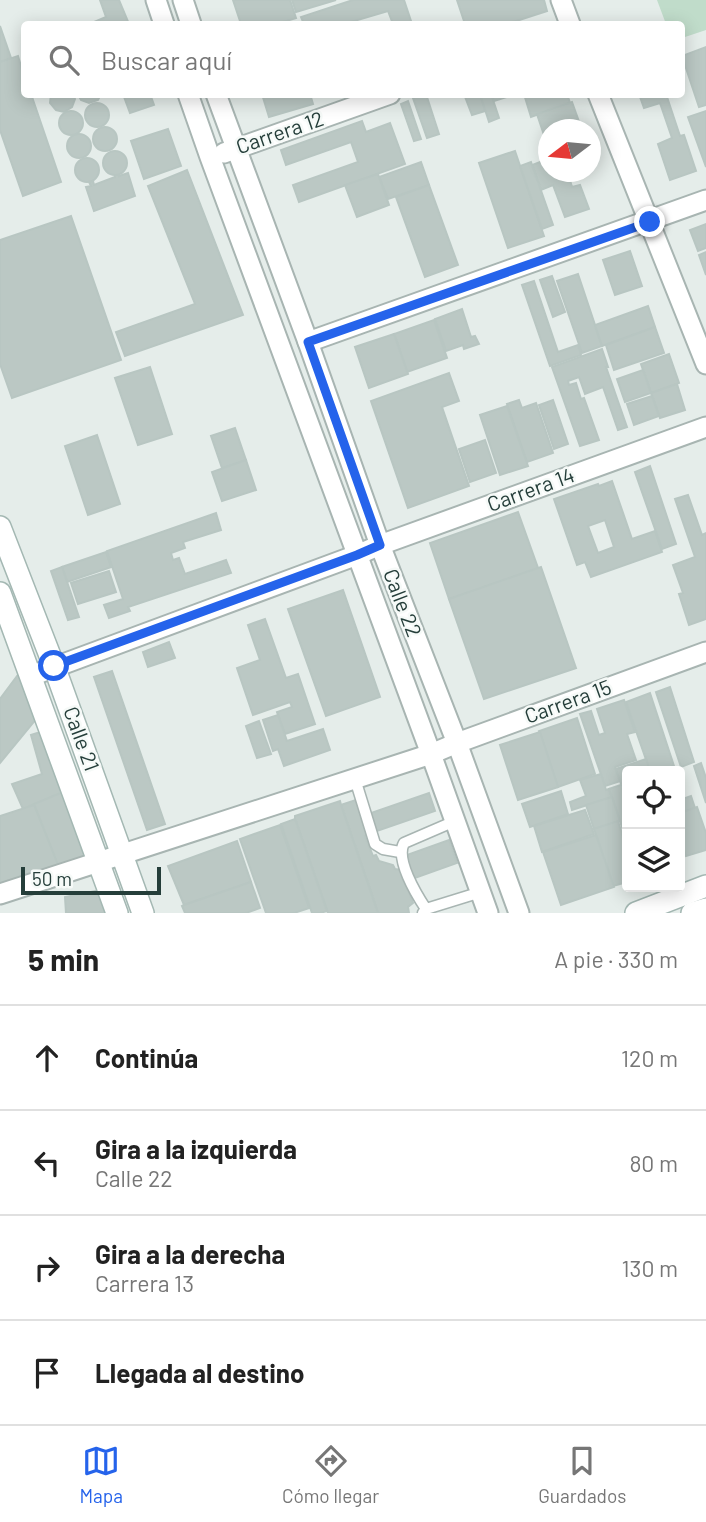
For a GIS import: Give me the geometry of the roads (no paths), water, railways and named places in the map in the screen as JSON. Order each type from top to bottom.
[{"type":"main road","name":"Calle 21","points":[[0,527],[144,913]]},
{"type":"main road","name":"Calle 21","points":[[0,593],[117,913]]},
{"type":"main road","points":[[636,913],[706,886]]},
{"type":"main road","points":[[692,913],[706,909]]},
{"type":"street","points":[[156,0],[163,21]]},
{"type":"street","points":[[183,0],[190,21]]},
{"type":"street","points":[[561,0],[569,21]]},
{"type":"street","name":"Calle 22","points":[[189,98],[488,913]]},
{"type":"street","name":"Calle 22","points":[[217,98],[380,545],[519,913]]},
{"type":"street","name":"Carrera 12","points":[[209,157],[379,98]]},
{"type":"street","points":[[600,98],[706,364]]},
{"type":"street","points":[[308,342],[706,200]]},
{"type":"street","name":"Carrera 14","points":[[31,676],[380,545],[706,427]]},
{"type":"street","name":"Carrera 15","points":[[99,863],[431,754],[706,652]]},
{"type":"street","points":[[0,894],[99,863]]},
{"type":"lane","points":[[355,779],[375,844],[383,849],[400,852]]},
{"type":"lane","points":[[456,821],[404,843],[400,852],[424,911],[481,892]]}]
